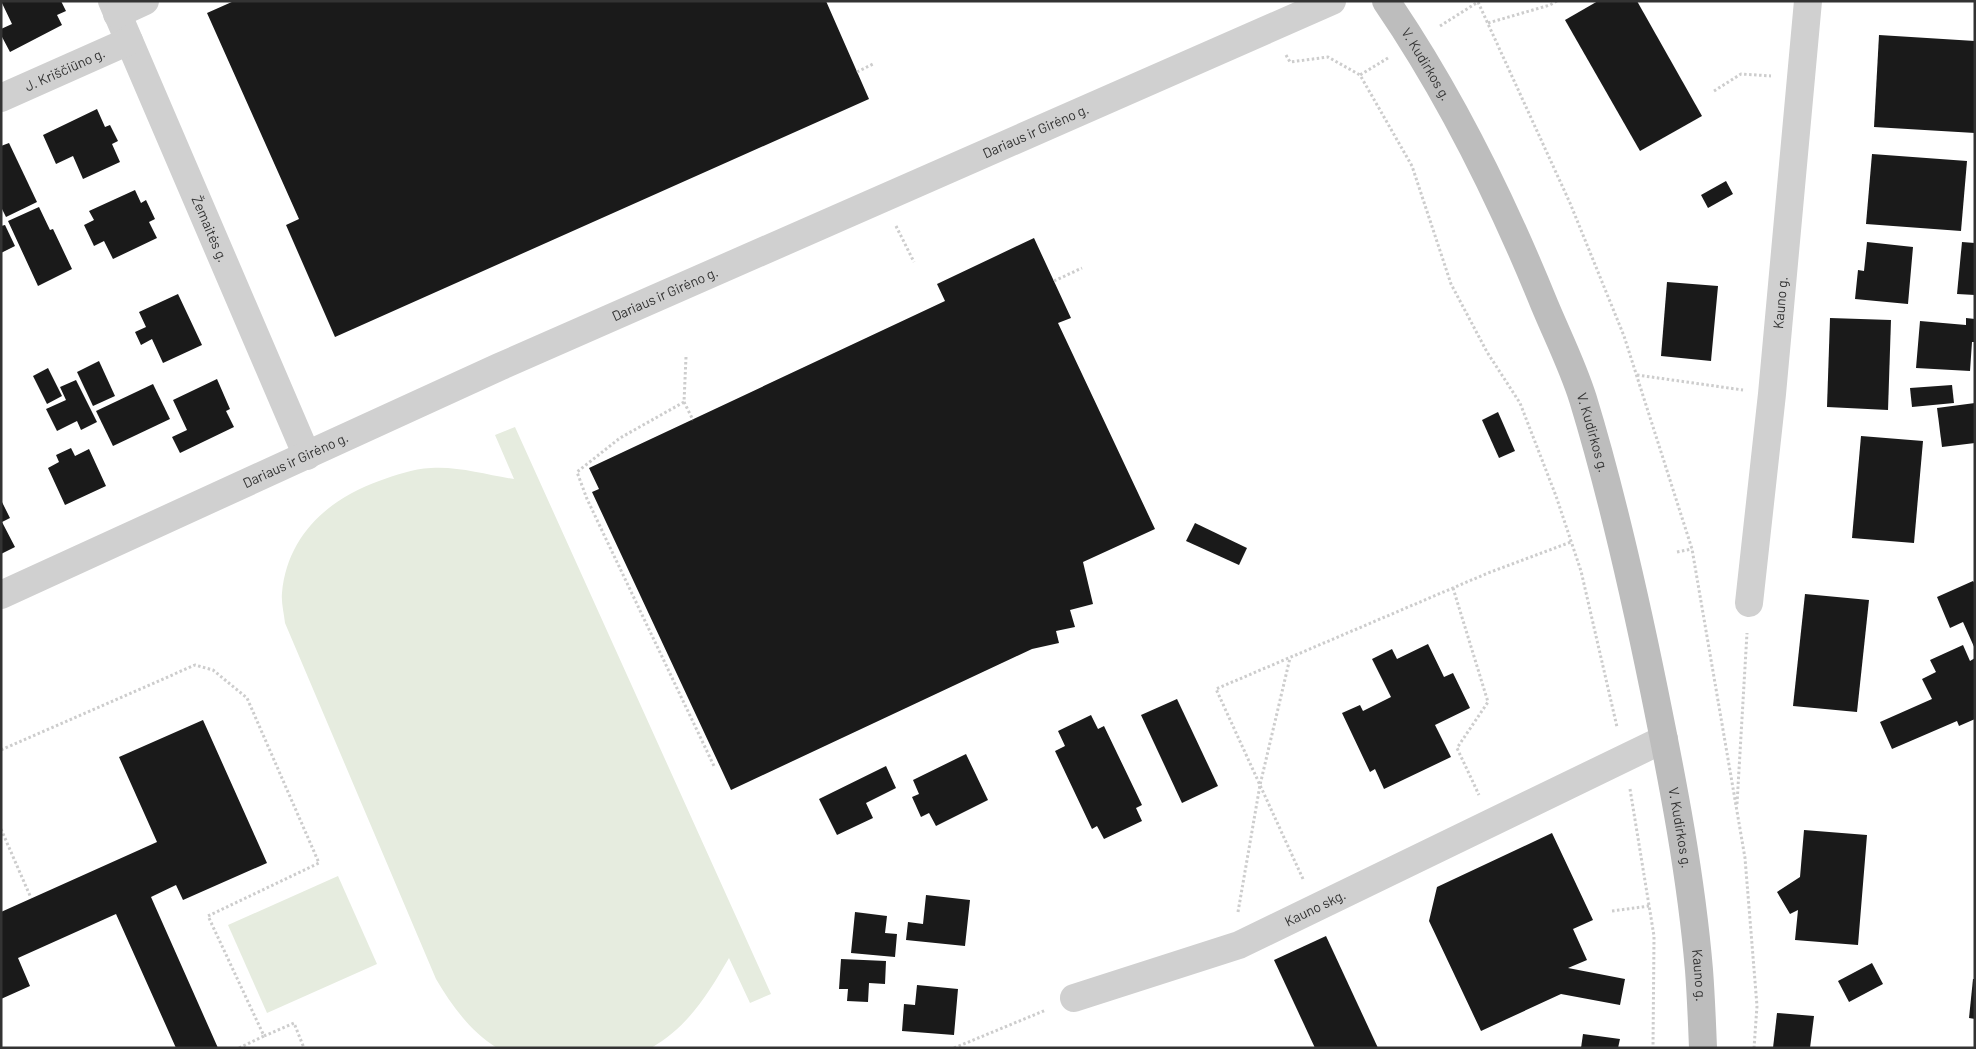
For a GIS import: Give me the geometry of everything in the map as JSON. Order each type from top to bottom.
[{"type":"main road","name":"V. Kudirkos g.","points":[[1386,1],[1414,42],[1463,128],[1521,247],[1582,395],[1608,484],[1640,622],[1664,739],[1692,903]]},
{"type":"main road","name":"Kauno g.","points":[[1692,903],[1699,971],[1703,1048]]},
{"type":"street","points":[[114,7],[145,1]]},
{"type":"street","name":"Dariaus ir Girėno g.","points":[[1,595],[499,367],[1332,1]]},
{"type":"street","name":"Kauno g.","points":[[1749,603],[1772,394],[1808,1]]},
{"type":"street","name":"Žemaitės g.","points":[[114,7],[307,456]]},
{"type":"street","name":"J. Kriščiūno g.","points":[[1,98],[129,40]]},
{"type":"street","name":"Kauno skg.","points":[[1074,998],[1238,945],[1664,739]]},
{"type":"path","points":[[1488,23],[1550,5],[1557,1]]},
{"type":"path","points":[[1271,28],[1290,62],[1328,57],[1360,75]]},
{"type":"path","points":[[857,72],[874,64]]},
{"type":"path","points":[[1714,91],[1741,74],[1800,77]]},
{"type":"path","points":[[883,198],[914,262]]},
{"type":"path","points":[[1054,281],[1082,268]]},
{"type":"path","points":[[686,357],[684,402],[692,420]]},
{"type":"path","points":[[1637,375],[1772,394]]},
{"type":"path","points":[[684,402],[620,438],[577,472],[591,508],[714,766]]},
{"type":"path","points":[[1316,908],[1216,689],[1488,573],[1571,542]]},
{"type":"path","points":[[1677,552],[1692,549]]},
{"type":"path","points":[[1453,588],[1488,702],[1457,748],[1492,823]]},
{"type":"path","points":[[1737,810],[1749,603]]},
{"type":"path","points":[[1238,945],[1238,912],[1260,785],[1290,658]]},
{"type":"path","points":[[1,750],[195,665],[213,670],[247,698],[319,863],[208,916],[264,1036]]},
{"type":"path","points":[[1,829],[31,898]]},
{"type":"path","points":[[1612,911],[1649,906]]},
{"type":"path","points":[[954,1048],[1074,998]]},
{"type":"path","points":[[239,1048],[294,1024],[304,1048]]},
{"type":"shaded area","points":[[515,427],[771,994],[750,1003],[729,958],[696,1009],[676,1030],[651,1048],[497,1048],[478,1034],[462,1017],[436,979],[285,623],[282,593],[292,554],[301,537],[327,509],[360,489],[379,481],[417,470],[452,468],[514,479],[495,435]]},
{"type":"shaded area","points":[[338,876],[377,964],[267,1013],[228,925]]},
{"type":"building","points":[[1,1],[61,1],[66,11],[57,15],[62,25],[10,52],[1,35],[1,29],[12,24]]},
{"type":"building","points":[[234,1],[826,1],[869,99],[335,337],[286,225],[299,219],[207,13]]},
{"type":"building","points":[[1598,1],[1637,1],[1702,116],[1640,151],[1565,20]]},
{"type":"building","points":[[1879,35],[1975,41],[1975,133],[1874,127]]},
{"type":"building","points":[[97,109],[105,127],[110,125],[118,141],[112,144],[120,162],[83,179],[73,156],[56,164],[43,135]]},
{"type":"building","points":[[9,143],[37,202],[6,217],[1,207],[1,146]]},
{"type":"building","points":[[1872,154],[1967,161],[1961,231],[1866,224]]},
{"type":"building","points":[[1726,181],[1733,194],[1708,208],[1701,195]]},
{"type":"building","points":[[135,190],[141,203],[146,200],[155,219],[149,222],[157,238],[113,259],[104,241],[94,246],[84,225],[94,220],[89,211]]},
{"type":"building","points":[[39,207],[50,230],[53,229],[72,269],[38,286],[8,221]]},
{"type":"building","points":[[5,225],[15,246],[1,253],[1,226]]},
{"type":"building","points":[[1034,238],[1071,318],[1058,323],[1155,529],[1083,562],[1093,604],[1070,610],[1075,627],[1056,631],[1059,643],[1032,649],[731,790],[592,492],[599,489],[589,468],[945,301],[937,284]]},
{"type":"building","points":[[1867,242],[1913,247],[1908,304],[1855,299],[1858,270],[1864,271]]},
{"type":"building","points":[[1962,242],[1975,243],[1975,295],[1957,294]]},
{"type":"building","points":[[1667,282],[1718,286],[1711,361],[1661,356]]},
{"type":"building","points":[[178,294],[202,345],[163,363],[152,339],[141,345],[135,332],[146,327],[139,312]]},
{"type":"building","points":[[1830,318],[1891,320],[1888,410],[1827,407]]},
{"type":"building","points":[[1966,318],[1975,319],[1975,342],[1972,342],[1970,371],[1916,368],[1920,321],[1966,325]]},
{"type":"building","points":[[99,361],[115,396],[93,406],[77,372]]},
{"type":"building","points":[[48,368],[62,396],[47,404],[33,376]]},
{"type":"building","points":[[217,379],[230,409],[226,411],[234,427],[180,453],[172,437],[187,430],[173,400]]},
{"type":"building","points":[[76,380],[97,422],[81,430],[77,421],[57,431],[46,409],[66,400],[60,387]]},
{"type":"building","points":[[153,384],[170,419],[113,446],[96,411]]},
{"type":"building","points":[[1952,385],[1954,403],[1912,407],[1910,388]]},
{"type":"building","points":[[1975,403],[1975,443],[1942,447],[1937,408]]},
{"type":"building","points":[[1498,412],[1515,451],[1499,458],[1482,420]]},
{"type":"building","points":[[1861,436],[1923,441],[1914,543],[1852,538]]},
{"type":"building","points":[[71,448],[75,456],[89,449],[106,486],[65,505],[48,468],[59,462],[56,455]]},
{"type":"building","points":[[1,500],[10,518],[2,522],[15,547],[1,554]]},
{"type":"building","points":[[1195,523],[1247,548],[1239,565],[1186,541]]},
{"type":"building","points":[[1973,581],[1975,584],[1975,649],[1963,622],[1950,628],[1937,597]]},
{"type":"building","points":[[1805,594],[1869,600],[1857,712],[1793,706]]},
{"type":"building","points":[[1428,644],[1444,677],[1453,673],[1470,708],[1435,725],[1451,757],[1384,789],[1375,769],[1370,772],[1342,713],[1360,705],[1363,711],[1391,697],[1372,659],[1392,649],[1397,659]]},
{"type":"building","points":[[1963,645],[1970,661],[1975,658],[1975,719],[1959,726],[1957,721],[1892,749],[1880,722],[1932,699],[1922,679],[1936,672],[1930,660]]},
{"type":"building","points":[[1177,699],[1218,786],[1182,803],[1141,715]]},
{"type":"building","points":[[1091,715],[1098,729],[1104,726],[1142,805],[1136,808],[1142,821],[1104,839],[1097,826],[1092,829],[1055,751],[1065,746],[1058,731]]},
{"type":"building","points":[[203,720],[267,863],[183,900],[176,885],[151,897],[218,1048],[176,1048],[116,914],[18,958],[30,986],[1,999],[1,912],[157,842],[119,757]]},
{"type":"building","points":[[966,754],[988,800],[936,826],[929,813],[921,817],[912,797],[919,794],[913,780]]},
{"type":"building","points":[[886,766],[896,788],[866,803],[873,818],[837,835],[819,799]]},
{"type":"building","points":[[1804,830],[1867,835],[1858,945],[1795,940],[1798,910],[1790,914],[1777,892],[1800,877]]},
{"type":"building","points":[[1552,833],[1593,920],[1573,929],[1587,960],[1568,968],[1625,979],[1620,1005],[1561,994],[1481,1031],[1429,921],[1437,887]]},
{"type":"building","points":[[926,895],[970,900],[965,946],[906,940],[908,922],[923,924]]},
{"type":"building","points":[[855,912],[887,916],[885,933],[897,934],[895,957],[851,953]]},
{"type":"building","points":[[1326,936],[1378,1048],[1315,1048],[1274,960]]},
{"type":"building","points":[[841,959],[886,961],[885,984],[869,983],[868,1002],[847,1001],[848,989],[839,989]]},
{"type":"building","points":[[1872,963],[1883,984],[1849,1002],[1838,981]]},
{"type":"building","points":[[1973,979],[1975,979],[1975,1019],[1969,1018]]},
{"type":"building","points":[[917,985],[958,989],[954,1035],[902,1031],[904,1004],[915,1005]]},
{"type":"building","points":[[1777,1013],[1814,1016],[1810,1048],[1773,1048]]},
{"type":"building","points":[[1583,1034],[1620,1039],[1618,1048],[1581,1048]]}]
